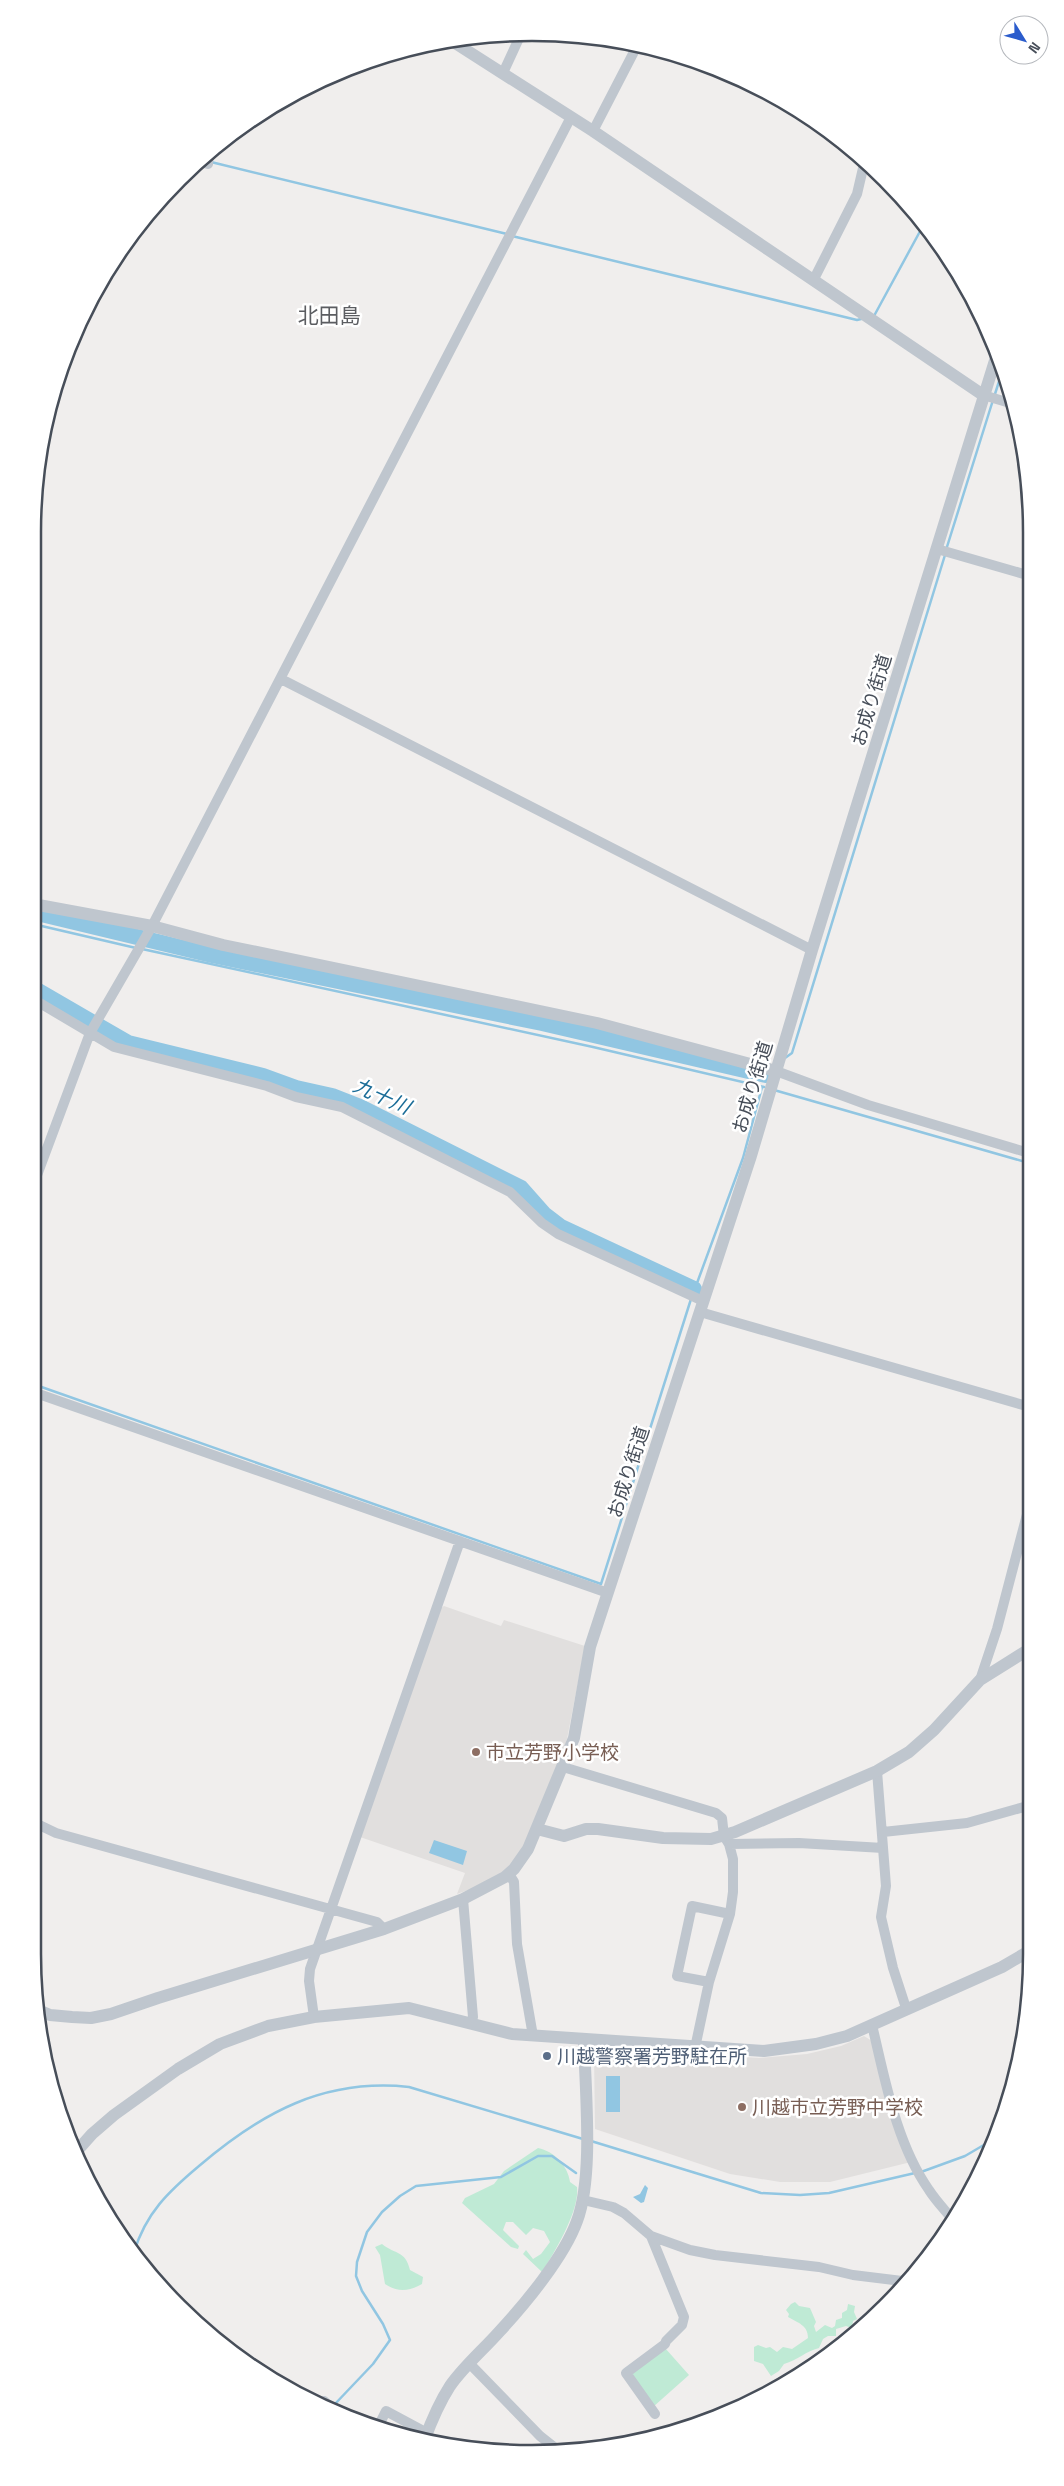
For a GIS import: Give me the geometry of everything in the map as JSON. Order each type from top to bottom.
[{"type":"street","points":[[503,73],[518,41]]},
{"type":"street","points":[[461,46],[594,131],[983,395],[1005,402]]},
{"type":"street","points":[[594,131],[634,52]]},
{"type":"street","points":[[41,1162],[90,1033],[152,926],[571,117]]},
{"type":"street","points":[[814,279],[857,194],[863,169]]},
{"type":"street","name":"お成り街道","points":[[509,1874],[523,1857],[538,1828],[574,1738],[590,1647],[750,1159],[812,950],[939,549],[993,365]]},
{"type":"street","points":[[939,549],[1023,573]]},
{"type":"street","points":[[281,679],[812,950]]},
{"type":"street","points":[[41,906],[152,926],[223,945],[597,1024],[776,1071],[868,1105],[1023,1151]]},
{"type":"street","points":[[41,1004],[114,1047],[267,1086],[296,1097],[342,1107],[510,1192],[542,1223],[558,1234],[702,1306],[1023,1405]]},
{"type":"street","points":[[41,1395],[608,1593]]},
{"type":"street","points":[[980,1680],[997,1629],[1023,1530]]},
{"type":"street","points":[[314,2017],[309,1981],[310,1969],[460,1541]]},
{"type":"street","points":[[727,1840],[877,1772],[909,1752],[934,1730],[980,1680],[1023,1653]]},
{"type":"street","points":[[563,1767],[716,1814],[722,1818],[733,1859],[733,1892],[730,1914],[709,1982],[695,2048]]},
{"type":"street","points":[[877,1772],[886,1886],[881,1917],[893,1968],[906,2008]]},
{"type":"street","points":[[882,1832],[967,1822],[1023,1807]]},
{"type":"street","points":[[41,1826],[56,1832],[377,1922],[384,1929]]},
{"type":"street","points":[[538,1828],[564,1836],[586,1829],[598,1829],[663,1838],[883,1848]]},
{"type":"street","points":[[45,2013],[72,2018],[91,2018],[111,2014],[384,1929],[463,1899],[509,1874],[514,1882],[517,1944],[532,2036]]},
{"type":"street","points":[[463,1899],[472,2017],[470,2024]]},
{"type":"street","points":[[709,1982],[677,1976],[692,1906],[730,1914]]},
{"type":"street","points":[[81,2146],[114,2115],[178,2069],[220,2044],[268,2026],[314,2017],[409,2008],[512,2034],[695,2048],[764,2051],[790,2048],[847,2036],[906,2008],[1002,1967],[1023,1955]]},
{"type":"street","points":[[872,2025],[885,2077],[906,2144],[929,2190],[948,2214]]},
{"type":"street","points":[[427,2433],[450,2387],[469,2363],[504,2326],[560,2254],[578,2221],[583,2200],[586,2149],[584,2039]]},
{"type":"street","points":[[583,2200],[613,2207],[624,2213],[651,2236],[690,2250],[715,2255],[820,2267],[896,2283]]},
{"type":"street","points":[[651,2236],[684,2317],[682,2325],[669,2337],[665,2344],[626,2373],[655,2414]]},
{"type":"street","points":[[469,2363],[540,2436],[551,2444]]},
{"type":"street","points":[[381,2421],[386,2411],[415,2430]]},
{"type":"shaded area","name":"市立芳野小学校","points":[[444,1606],[501,1626],[504,1620],[585,1646],[567,1739],[559,1765],[522,1851],[507,1870],[471,1889],[457,1894],[465,1873],[360,1837],[441,1608]]},
{"type":"shaded area","name":"川越市立芳野中学校","points":[[864,2036],[872,2041],[911,2162],[830,2182],[780,2182],[730,2174],[595,2129],[594,2052],[598,2048],[759,2058],[807,2054],[841,2046]]},
{"type":"green space","points":[[538,2148],[549,2152],[559,2160],[569,2176],[570,2182],[577,2187],[577,2196],[570,2219],[542,2272],[523,2254],[526,2250],[533,2259],[541,2254],[550,2242],[544,2231],[533,2228],[526,2235],[513,2222],[506,2222],[503,2230],[519,2246],[518,2249],[511,2247],[462,2203],[465,2198],[494,2184],[504,2171]]},
{"type":"green space","points":[[382,2244],[403,2256],[410,2270],[423,2277],[422,2284],[403,2290],[385,2284],[380,2255],[375,2247]]},
{"type":"green space","points":[[795,2302],[799,2306],[810,2308],[816,2322],[814,2326],[816,2332],[825,2325],[832,2328],[835,2326],[836,2320],[842,2318],[842,2313],[847,2310],[848,2304],[855,2306],[854,2312],[857,2319],[853,2321],[850,2327],[846,2326],[836,2329],[836,2336],[828,2336],[823,2339],[819,2348],[784,2364],[779,2371],[771,2376],[763,2364],[754,2361],[754,2347],[758,2345],[766,2348],[770,2347],[777,2352],[783,2347],[792,2349],[808,2338],[804,2327],[788,2317],[789,2314],[786,2310]]},
{"type":"green space","points":[[665,2348],[689,2375],[653,2407],[629,2374]]},
{"type":"water","points":[[434,1840],[467,1851],[463,1865],[429,1853]]},
{"type":"water","points":[[606,2076],[620,2076],[620,2112],[606,2112]]},
{"type":"water","points":[[645,2185],[648,2188],[644,2202],[641,2203],[633,2197],[640,2194]]},
{"type":"waterway","points":[[211,162],[507,234]]},
{"type":"waterway","points":[[874,316],[920,232]]},
{"type":"waterway","points":[[512,236],[857,320],[861,319]]},
{"type":"waterway","points":[[995,394],[999,381]]},
{"type":"waterway","points":[[946,550],[993,400]]},
{"type":"waterway","points":[[785,1058],[792,1053],[945,555]]},
{"type":"waterway","points":[[41,914],[212,955],[542,1023],[766,1075]]},
{"type":"waterway","points":[[41,926],[136,948]]},
{"type":"waterway","points":[[142,949],[593,1047],[764,1087]]},
{"type":"waterway","name":"九十川","points":[[41,993],[128,1043],[263,1076],[296,1088],[332,1096],[360,1107],[521,1188],[544,1214],[561,1227],[694,1289]]},
{"type":"waterway","points":[[693,1294],[743,1158],[762,1087]]},
{"type":"waterway","points":[[774,1090],[1023,1161]]},
{"type":"waterway","points":[[41,1387],[601,1584],[691,1299]]},
{"type":"waterway","points":[[137,2244],[145,2226],[159,2204],[177,2185],[222,2147],[270,2115],[295,2103],[322,2094],[349,2088],[378,2086],[409,2087],[583,2139]]},
{"type":"waterway","points":[[591,2141],[761,2193],[800,2195],[829,2193],[915,2173]]},
{"type":"waterway","points":[[921,2172],[965,2156],[984,2145]]},
{"type":"waterway","points":[[336,2403],[373,2364],[390,2340],[383,2324],[362,2291],[356,2276],[357,2262],[367,2232],[382,2212],[400,2196],[416,2186],[501,2177],[538,2156],[552,2156],[576,2173]]},
{"type":"place","name":"市立芳野小学校","points":[[476,1752]]},
{"type":"place","name":"川越警察署芳野駐在所","points":[[547,2056]]},
{"type":"place","name":"川越市立芳野中学校","points":[[742,2107]]},
{"type":"district","name":"北田島","points":[[329,316]]}]
